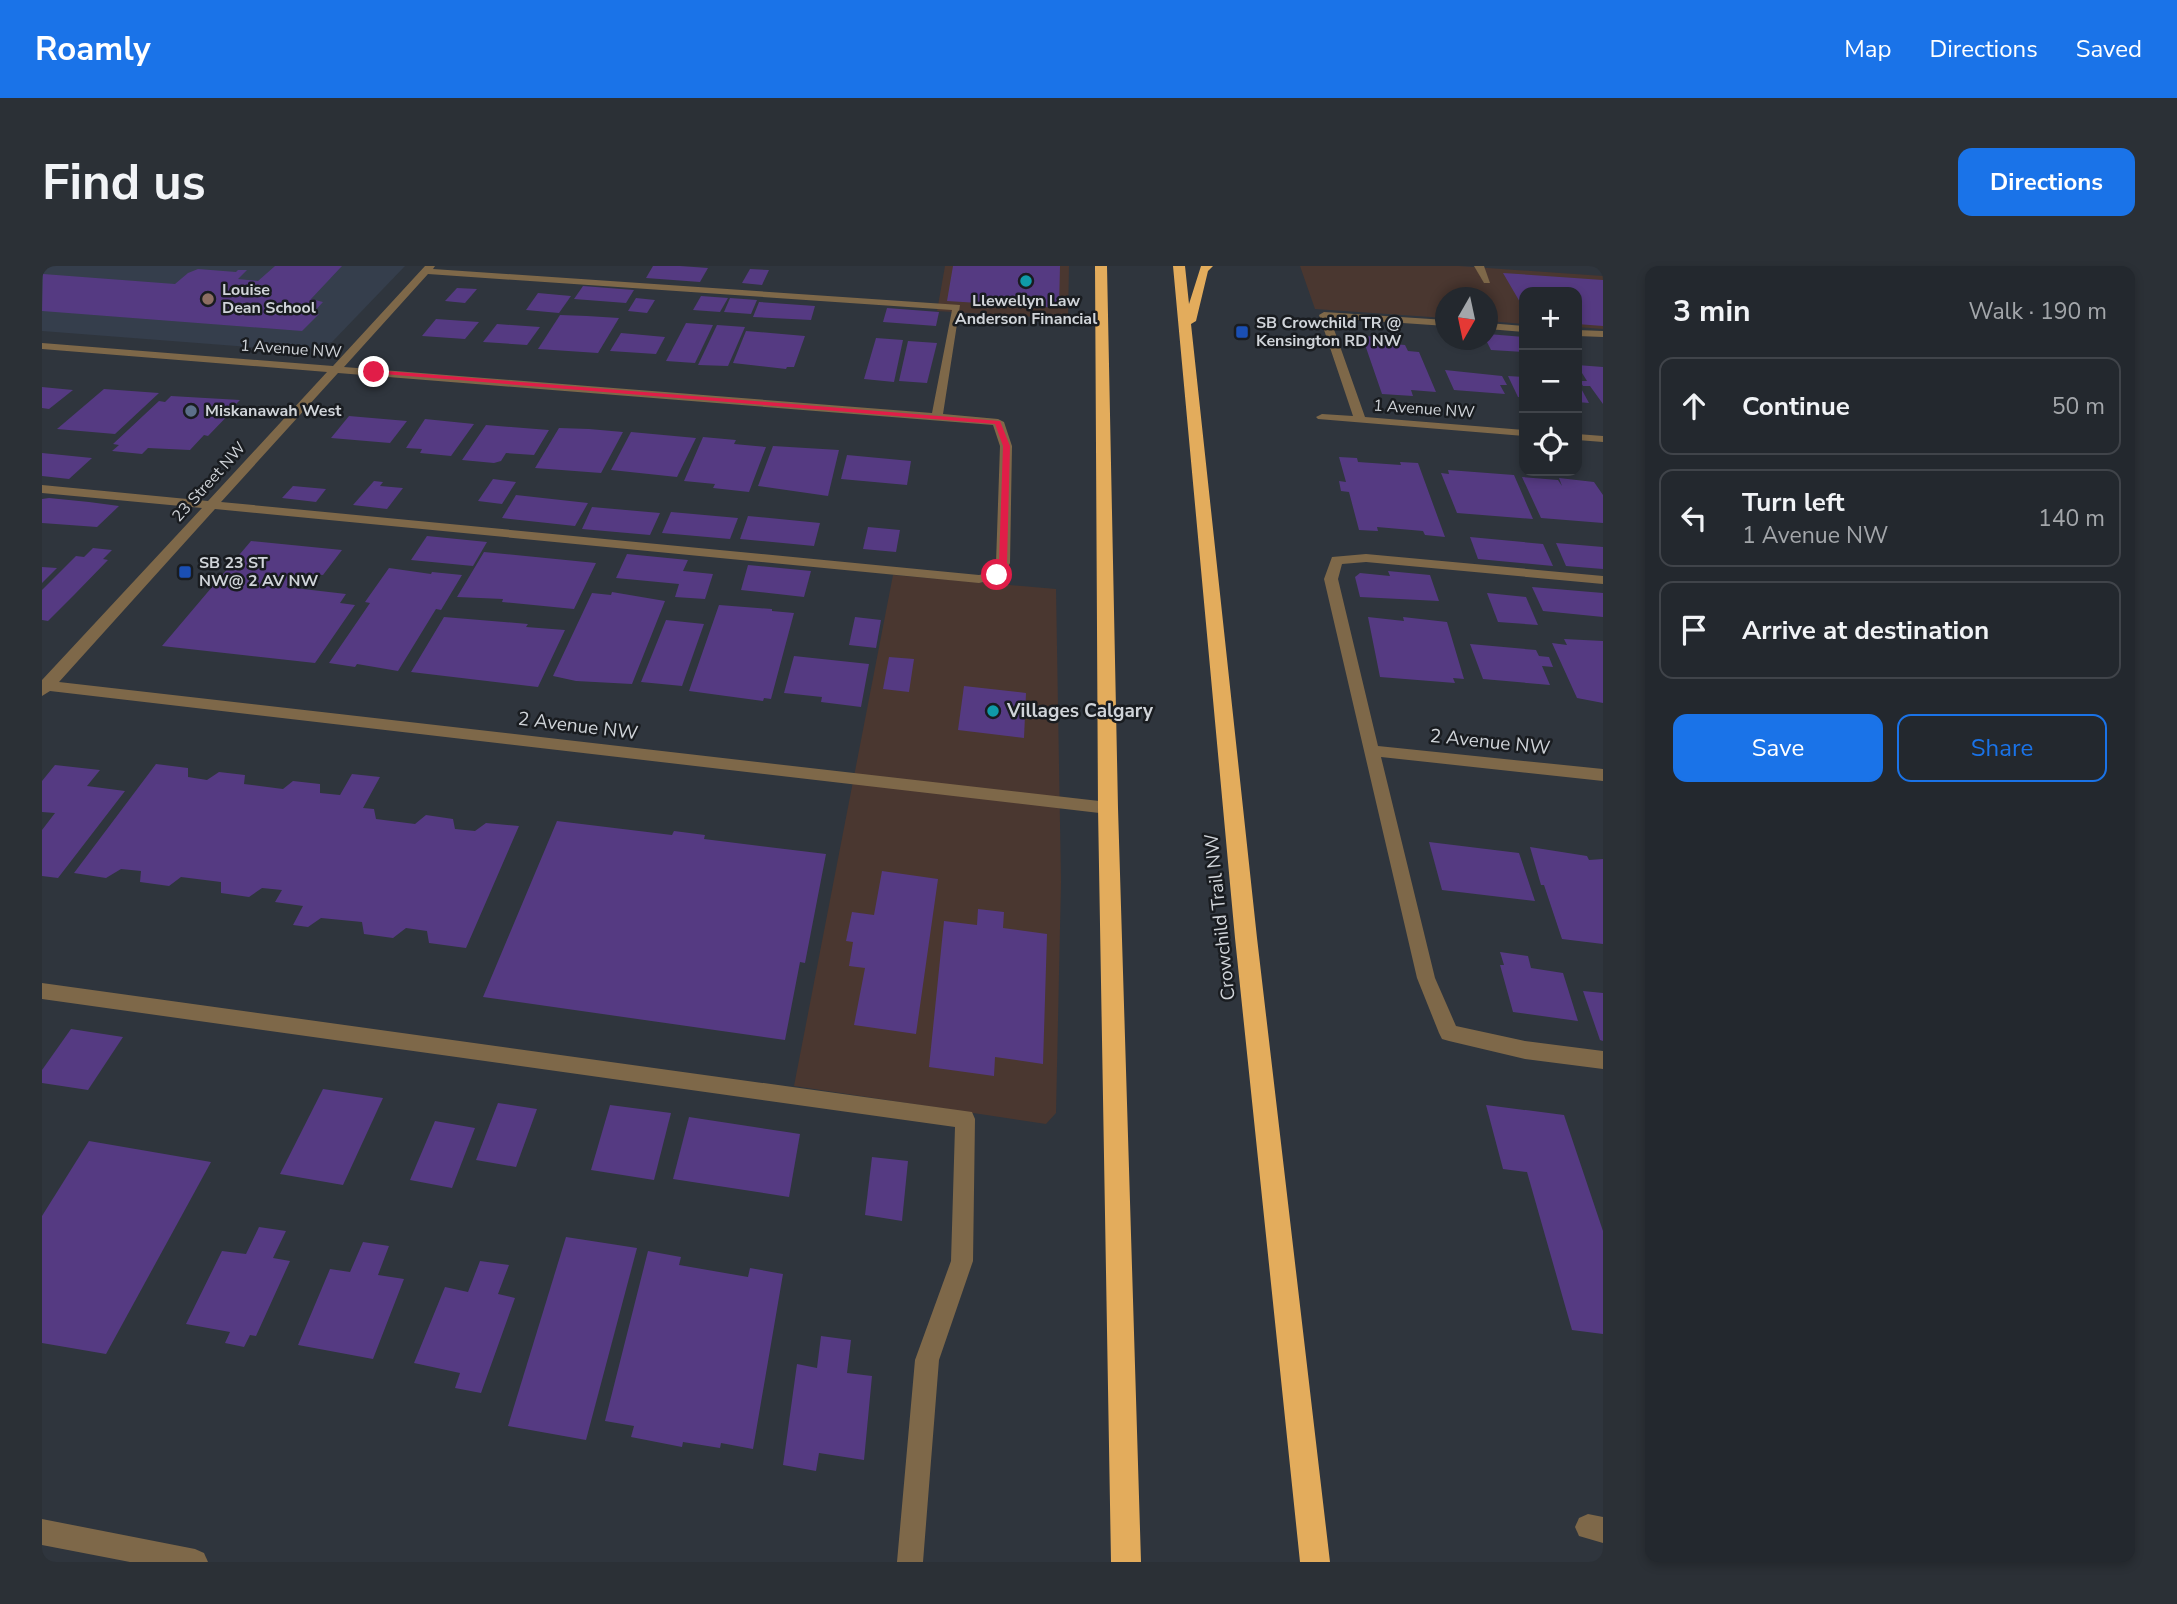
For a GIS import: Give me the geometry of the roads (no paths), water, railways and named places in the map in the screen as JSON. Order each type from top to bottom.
[{"type":"highway","points":[[1101,266],[1108,808],[1126,1562]]},
{"type":"highway","name":"Crowchild Trail NW","points":[[1179,266],[1246,938],[1315,1562]]},
{"type":"highway","points":[[1185,340],[1203,271],[1207,266]]},
{"type":"street","points":[[1479,266],[1487,281]]},
{"type":"street","points":[[428,268],[957,307],[937,417]]},
{"type":"street","name":"23 Street NW","points":[[44,687],[428,268]]},
{"type":"street","points":[[1360,420],[1324,315],[1435,322]]},
{"type":"street","points":[[1498,327],[1519,329]]},
{"type":"street","points":[[1582,332],[1603,334]]},
{"type":"street","name":"1 Avenue NW","points":[[42,346],[998,422],[1006,446],[1003,563],[997,575],[979,579],[212,505]]},
{"type":"street","name":"1 Avenue NW","points":[[1322,417],[1519,433]]},
{"type":"street","points":[[1582,437],[1603,439]]},
{"type":"street","points":[[42,489],[212,505]]},
{"type":"street","points":[[1603,580],[1367,558],[1337,560],[1331,579],[1426,978],[1449,1033],[1525,1050],[1603,1060]]},
{"type":"street","name":"2 Avenue NW","points":[[44,687],[1108,808]]},
{"type":"street","name":"2 Avenue NW","points":[[1373,751],[1603,775]]},
{"type":"street","points":[[42,991],[965,1119],[962,1261],[927,1360],[910,1562]]},
{"type":"street","points":[[42,1532],[195,1562]]},
{"type":"place","name":"Llewellyn Law Anderson Financial","points":[[1026,281]]},
{"type":"place","name":"Louise Dean School","points":[[208,299]]},
{"type":"place","name":"SB Crowchild TR @ Kensington RD NW","points":[[1242,332]]},
{"type":"place","name":"Miskanawah West","points":[[191,411]]},
{"type":"place","name":"SB 23 ST NW@ 2 AV NW","points":[[185,572]]},
{"type":"place","name":"Villages Calgary","points":[[993,711]]}]
